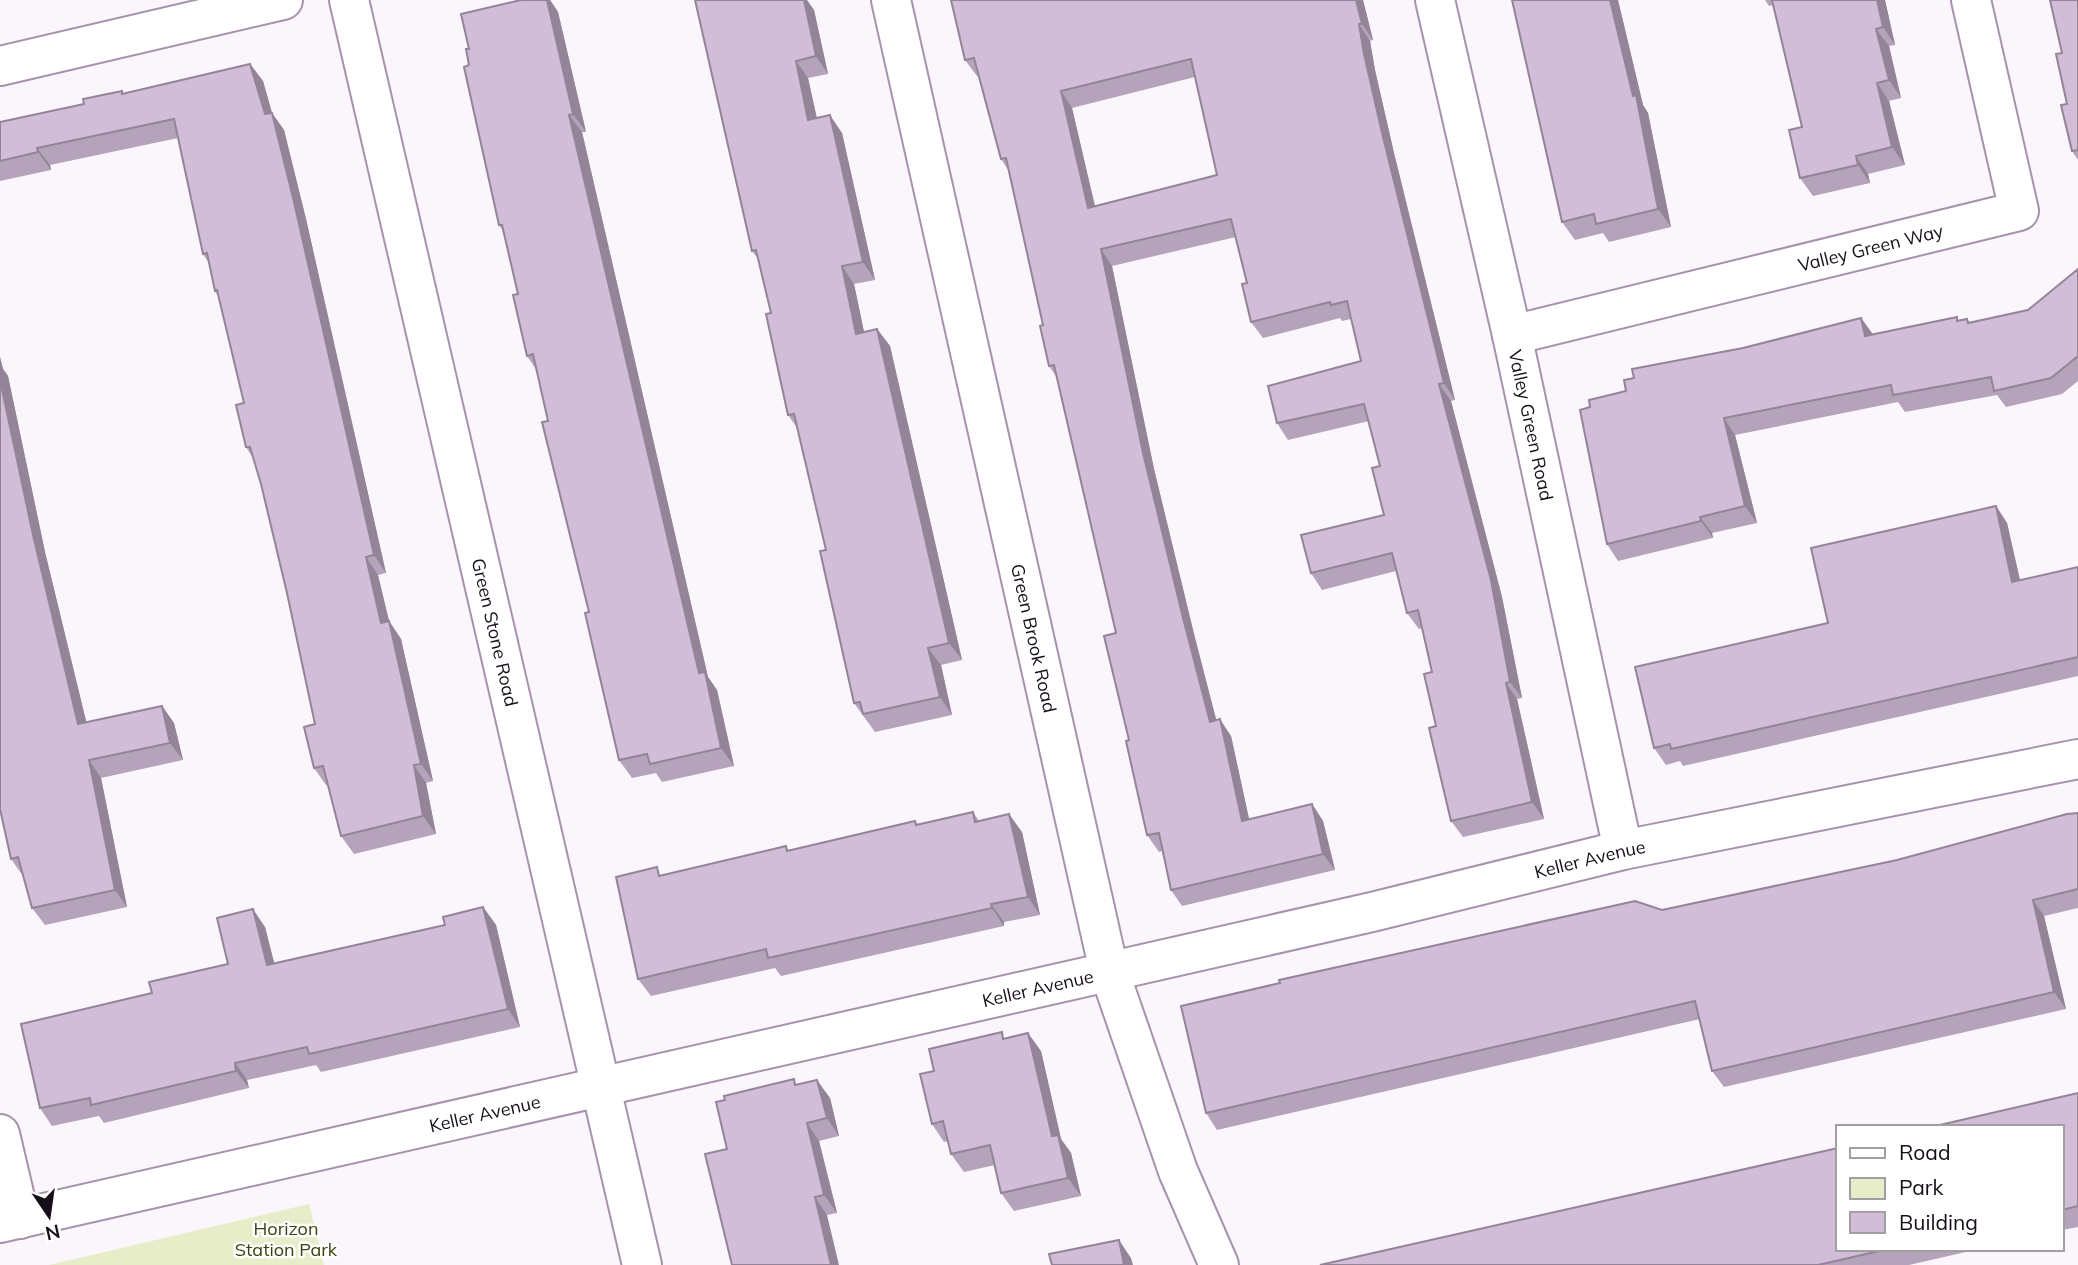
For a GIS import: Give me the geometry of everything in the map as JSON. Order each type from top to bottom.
[{"type":"street","points":[[0,66],[283,0]]},
{"type":"street","name":"Green Stone Road","points":[[349,0],[642,1265]]},
{"type":"street","name":"Green Brook Road","points":[[891,0],[1109,971],[1178,1171],[1219,1265]]},
{"type":"street","name":"Valley Green Road","points":[[1435,0],[1512,335],[1623,850]]},
{"type":"street","name":"Valley Green Way","points":[[1512,335],[2019,211],[1971,0]]},
{"type":"street","name":"Keller Avenue","points":[[10,1221],[1109,971],[1623,850],[2078,759]]},
{"type":"street","points":[[0,1134],[10,1221]]},
{"type":"green space","name":"Horizon Station Park","points":[[309,1204],[324,1265],[49,1265]]},
{"type":"building","points":[[521,0],[547,0],[573,114],[569,115],[699,673],[705,672],[721,748],[650,764],[647,754],[619,760],[585,613],[589,612],[542,422],[548,421],[533,354],[527,356],[513,295],[518,294],[502,225],[499,225],[464,67],[469,65],[466,49],[469,49],[461,14]]},
{"type":"building","points":[[695,0],[804,0],[816,56],[796,61],[808,120],[830,115],[863,262],[842,266],[856,334],[877,329],[949,643],[928,648],[940,697],[863,714],[860,702],[854,703],[820,551],[826,550],[794,414],[788,415],[766,314],[771,313],[756,250],[752,251]]},
{"type":"building","points":[[951,0],[1356,0],[1362,24],[1359,24],[1364,54],[1383,137],[1444,383],[1439,384],[1491,580],[1510,682],[1506,683],[1532,802],[1451,821],[1429,728],[1436,726],[1424,674],[1432,672],[1418,610],[1407,613],[1392,553],[1311,573],[1301,535],[1384,515],[1372,468],[1380,466],[1364,404],[1277,423],[1268,386],[1361,361],[1347,301],[1331,305],[1330,302],[1251,322],[1242,284],[1247,283],[1231,219],[1101,249],[1143,453],[1183,618],[1210,722],[1220,719],[1242,821],[1312,804],[1323,854],[1171,890],[1159,833],[1147,835],[1126,741],[1129,740],[1104,636],[1116,633],[1054,365],[1049,366],[1040,326],[1043,325],[1006,158],[1001,159],[974,58],[965,60]],"holes":[[[1191,59],[1217,175],[1088,208],[1061,91]]]},
{"type":"building","points":[[1512,0],[1610,0],[1633,96],[1636,95],[1658,209],[1596,224],[1594,214],[1562,222]]},
{"type":"building","points":[[1772,0],[1877,0],[1883,27],[1876,29],[1889,80],[1877,83],[1892,147],[1856,156],[1858,165],[1800,178],[1789,130],[1802,127]]},
{"type":"building","points":[[2050,0],[2078,0],[2078,150],[2072,151],[2061,105],[2067,104],[2056,54],[2062,53]]},
{"type":"building","points":[[250,64],[265,114],[272,113],[294,202],[374,555],[366,557],[381,623],[389,621],[421,764],[414,765],[423,816],[341,836],[323,766],[314,768],[304,727],[315,724],[287,593],[261,484],[250,447],[246,447],[236,405],[244,403],[207,253],[203,254],[174,119],[37,148],[38,152],[0,161],[0,122],[84,104],[83,99],[122,91],[122,94]]},
{"type":"building","points":[[2078,269],[2078,356],[2051,378],[1994,391],[1991,377],[1893,395],[1891,385],[1724,418],[1745,506],[1700,517],[1701,521],[1607,544],[1580,410],[1590,407],[1589,400],[1626,391],[1624,380],[1634,378],[1632,369],[1743,348],[1861,318],[1865,336],[1957,317],[1957,321],[1967,319],[1968,323],[2028,310]]},
{"type":"building","points":[[0,380],[78,724],[162,706],[170,743],[89,760],[115,890],[32,908],[18,857],[11,859],[0,809]]},
{"type":"building","points":[[1996,506],[2012,582],[2078,567],[2078,657],[1671,749],[1670,744],[1654,748],[1635,667],[1828,623],[1811,548]]},
{"type":"building","points":[[973,812],[975,822],[1009,814],[1028,897],[991,904],[992,908],[768,958],[766,949],[638,979],[616,877],[657,867],[659,876],[786,846],[787,851],[915,821],[916,825]]},
{"type":"building","points":[[2078,813],[2078,889],[2033,900],[2054,992],[1712,1071],[1695,1001],[1206,1113],[1181,1006],[1280,983],[1279,980],[1635,901],[1662,910],[1897,860]]},
{"type":"building","points":[[483,907],[508,1009],[309,1054],[307,1047],[235,1063],[236,1071],[91,1105],[90,1098],[40,1108],[21,1024],[152,993],[149,982],[228,964],[217,918],[253,909],[267,965],[445,925],[443,917]]},
{"type":"building","points":[[1002,1032],[1003,1039],[1028,1033],[1052,1136],[1058,1135],[1068,1178],[1001,1193],[990,1145],[951,1154],[943,1121],[932,1124],[920,1074],[934,1071],[929,1049]]},
{"type":"building","points":[[794,1079],[795,1085],[817,1080],[827,1118],[807,1123],[824,1195],[815,1197],[831,1265],[732,1265],[705,1154],[727,1149],[716,1102],[725,1100],[724,1096]]},
{"type":"building","points":[[2078,1093],[2078,1206],[2064,1210],[2064,1125],[1940,1125]]},
{"type":"building","points":[[1836,1148],[1836,1251],[1879,1251],[1818,1265],[1320,1265]]},
{"type":"building","points":[[1119,1240],[1124,1265],[1052,1265],[1049,1254]]}]
